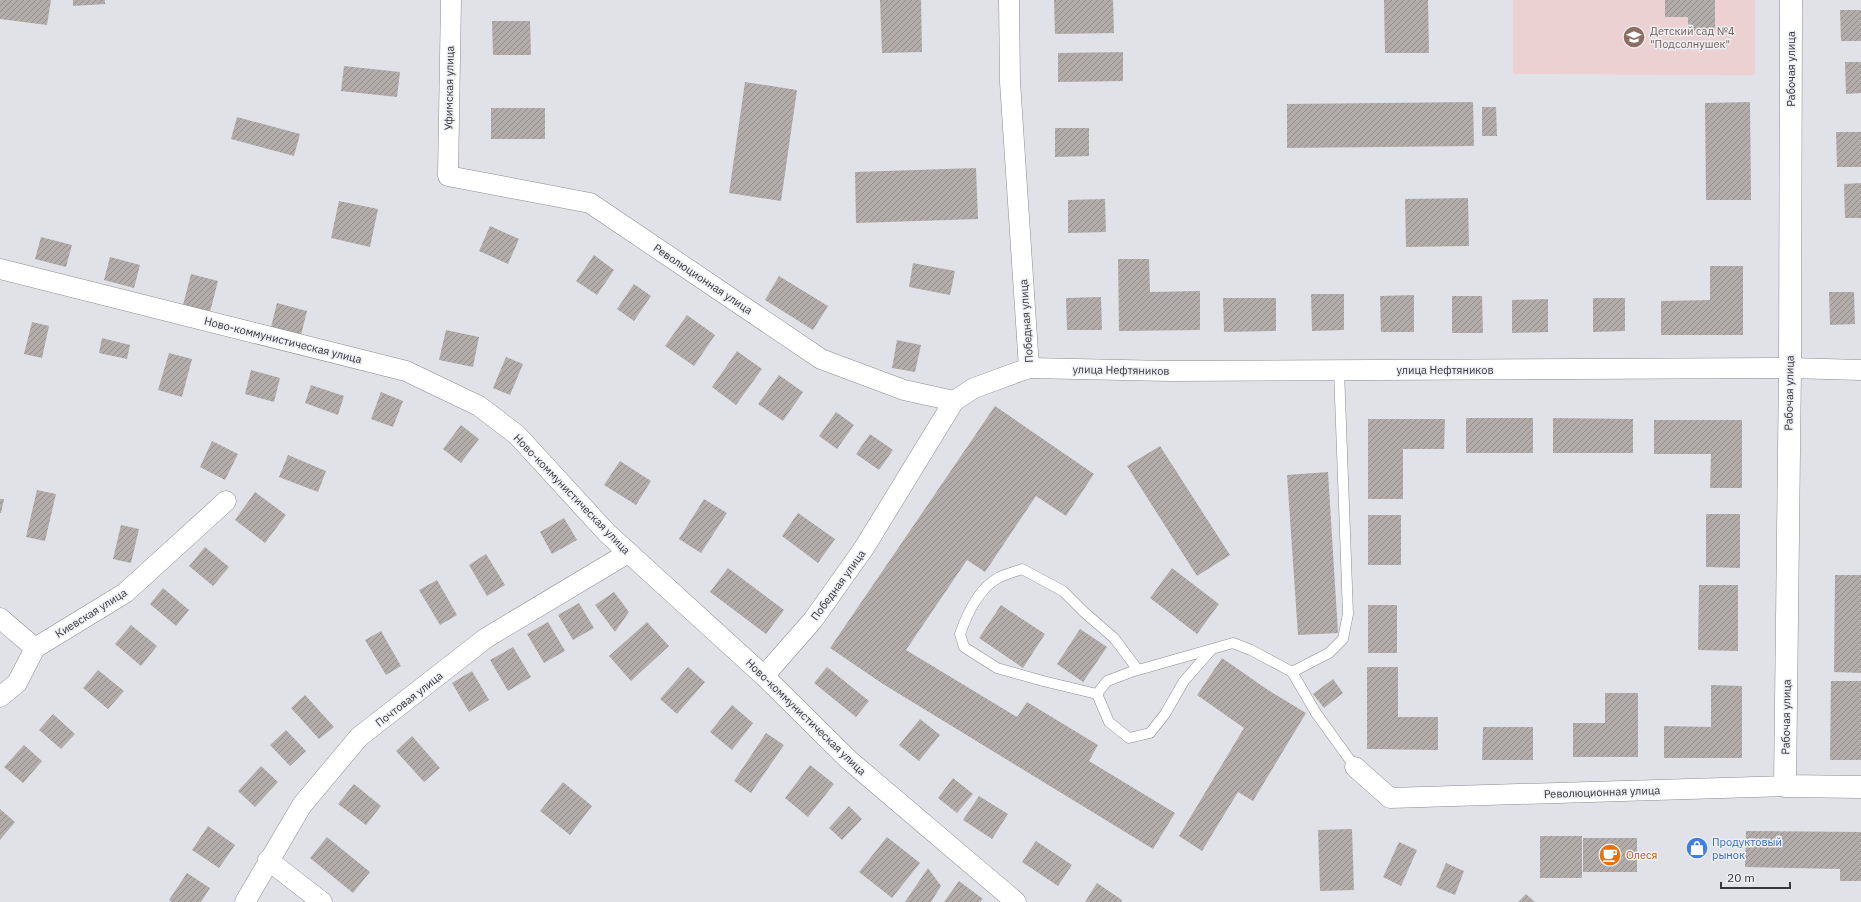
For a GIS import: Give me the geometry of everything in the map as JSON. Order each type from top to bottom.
[{"type":"main road","name":"Рабочая улица","points":[[1785,786],[1790,368],[1791,0]]},
{"type":"main road","name":"Революционная улица","points":[[1785,786],[1861,787]]},
{"type":"street","name":"Уфимская улица","points":[[448,176],[451,0]]},
{"type":"street","name":"Победная улица","points":[[764,676],[813,620],[864,548],[954,401],[974,388],[1029,368],[1010,82],[1009,0]]},
{"type":"street","name":"Революционная улица","points":[[448,176],[590,203],[821,359],[904,390],[954,401]]},
{"type":"street","name":"Ново-коммунистическая улица","points":[[0,269],[406,371],[479,406],[517,435],[607,533],[764,676],[850,761],[1016,902]]},
{"type":"street","name":"улица Нефтяников","points":[[1029,368],[1169,371],[1790,368],[1861,370]]},
{"type":"street","name":"Киевская улица","points":[[35,648],[125,594],[226,501]]},
{"type":"street","name":"Почтовая улица","points":[[244,902],[302,805],[360,737],[486,638],[628,553]]},
{"type":"street","points":[[0,618],[35,648],[18,683],[0,697]]},
{"type":"street","name":"Революционная улица","points":[[1355,767],[1390,798],[1785,786]]},
{"type":"street","points":[[268,860],[322,902]]},
{"type":"lane","points":[[1292,672],[1329,653],[1343,639],[1348,614],[1339,370]]},
{"type":"lane","points":[[1097,694],[997,668],[964,647],[960,634],[966,617],[980,594],[998,578],[1022,569],[1063,591],[1084,612],[1114,638],[1138,670]]},
{"type":"lane","points":[[1097,694],[1107,681],[1138,670],[1233,643],[1251,650],[1292,672],[1316,713],[1355,767]]},
{"type":"lane","points":[[1097,694],[1109,722],[1129,738],[1150,733],[1165,714],[1184,681],[1212,649]]},
{"type":"shaded area","name":"Детский сад №4 \"Подсолнушек\"","points":[[1513,0],[1755,0],[1755,75],[1513,74]]},
{"type":"building","points":[[0,0],[51,0],[47,25],[0,19]]},
{"type":"building","points":[[73,0],[105,0],[105,4],[73,6]]},
{"type":"building","points":[[880,0],[921,0],[922,52],[882,53]]},
{"type":"building","points":[[1054,0],[1113,0],[1114,33],[1055,34]]},
{"type":"building","points":[[1384,0],[1428,0],[1429,53],[1385,53]]},
{"type":"building","points":[[1665,0],[1715,0],[1715,30],[1688,31],[1688,17],[1665,17]]},
{"type":"building","points":[[1840,10],[1861,10],[1861,41],[1841,41]]},
{"type":"building","points":[[492,21],[530,21],[531,55],[493,55]]},
{"type":"building","points":[[1123,52],[1123,81],[1058,82],[1058,53]]},
{"type":"building","points":[[1845,62],[1861,62],[1861,93],[1846,94]]},
{"type":"building","points":[[344,66],[400,72],[397,97],[341,91]]},
{"type":"building","points":[[745,82],[797,90],[781,201],[729,193]]},
{"type":"building","points":[[1473,102],[1474,146],[1287,148],[1287,104]]},
{"type":"building","points":[[1750,102],[1751,200],[1706,200],[1705,103]]},
{"type":"building","points":[[1482,107],[1496,107],[1497,136],[1482,136]]},
{"type":"building","points":[[491,108],[545,108],[545,139],[491,139]]},
{"type":"building","points":[[237,117],[300,134],[294,156],[231,139]]},
{"type":"building","points":[[1055,128],[1089,128],[1089,156],[1055,157]]},
{"type":"building","points":[[1836,132],[1861,132],[1861,167],[1837,167]]},
{"type":"building","points":[[976,168],[978,219],[856,223],[855,172]]},
{"type":"building","points":[[1861,183],[1861,218],[1845,218],[1844,184]]},
{"type":"building","points":[[1468,198],[1469,246],[1406,247],[1405,199]]},
{"type":"building","points":[[1105,199],[1106,232],[1068,233],[1068,200]]},
{"type":"building","points":[[339,201],[378,209],[370,247],[331,238]]},
{"type":"building","points":[[490,226],[519,239],[508,264],[479,251]]},
{"type":"building","points":[[41,237],[72,245],[66,267],[35,259]]},
{"type":"building","points":[[594,255],[614,270],[597,295],[576,281]]},
{"type":"building","points":[[110,257],[140,265],[134,288],[104,280]]},
{"type":"building","points":[[1118,259],[1149,259],[1150,292],[1200,291],[1200,330],[1119,331]]},
{"type":"building","points":[[913,263],[955,271],[950,295],[909,287]]},
{"type":"building","points":[[1710,266],[1743,266],[1743,335],[1661,335],[1661,301],[1710,300]]},
{"type":"building","points":[[191,274],[218,281],[210,312],[183,305]]},
{"type":"building","points":[[779,276],[828,306],[813,330],[765,300]]},
{"type":"building","points":[[634,284],[651,296],[634,321],[617,309]]},
{"type":"building","points":[[1829,292],[1854,292],[1855,324],[1830,325]]},
{"type":"building","points":[[1311,294],[1344,294],[1344,330],[1312,331]]},
{"type":"building","points":[[1414,295],[1414,332],[1381,332],[1380,296]]},
{"type":"building","points":[[1452,296],[1482,296],[1483,333],[1452,333]]},
{"type":"building","points":[[1101,297],[1102,330],[1067,330],[1066,298]]},
{"type":"building","points":[[1223,298],[1276,298],[1276,331],[1224,332]]},
{"type":"building","points":[[1593,298],[1625,298],[1625,331],[1593,332]]},
{"type":"building","points":[[1548,299],[1548,332],[1512,333],[1512,300]]},
{"type":"building","points":[[277,303],[307,311],[301,335],[271,327]]},
{"type":"building","points":[[687,315],[715,335],[694,366],[665,346]]},
{"type":"building","points":[[32,322],[49,326],[42,358],[24,354]]},
{"type":"building","points":[[446,330],[479,337],[473,367],[439,360]]},
{"type":"building","points":[[102,338],[130,345],[127,359],[99,353]]},
{"type":"building","points":[[897,340],[921,345],[915,372],[892,368]]},
{"type":"building","points":[[737,351],[762,369],[736,405],[712,387]]},
{"type":"building","points":[[169,353],[192,359],[182,397],[158,390]]},
{"type":"building","points":[[506,357],[523,364],[510,395],[493,388]]},
{"type":"building","points":[[251,370],[280,378],[274,402],[245,394]]},
{"type":"building","points":[[779,375],[803,392],[783,421],[758,404]]},
{"type":"building","points":[[311,385],[344,396],[338,415],[305,403]]},
{"type":"building","points":[[381,392],[403,401],[393,427],[371,419]]},
{"type":"building","points":[[995,406],[1094,474],[1066,516],[1036,496],[985,572],[967,560],[906,650],[1017,717],[1027,702],[1098,745],[1089,761],[1175,813],[1153,849],[883,684],[830,648]]},
{"type":"building","points":[[836,412],[854,425],[837,449],[819,436]]},
{"type":"building","points":[[1466,418],[1533,418],[1533,453],[1466,453]]},
{"type":"building","points":[[1553,418],[1633,419],[1633,453],[1553,453]]},
{"type":"building","points":[[1368,419],[1445,419],[1444,449],[1403,449],[1403,499],[1368,499]]},
{"type":"building","points":[[1654,420],[1742,420],[1742,488],[1710,488],[1711,454],[1654,454]]},
{"type":"building","points":[[461,425],[479,439],[461,463],[443,449]]},
{"type":"building","points":[[870,434],[893,450],[879,470],[856,454]]},
{"type":"building","points":[[212,441],[238,454],[225,480],[200,467]]},
{"type":"building","points":[[1160,446],[1230,555],[1197,576],[1127,466]]},
{"type":"building","points":[[288,455],[326,471],[318,492],[279,477]]},
{"type":"building","points":[[620,461],[651,481],[636,505],[604,485]]},
{"type":"building","points":[[1328,472],[1338,633],[1298,635],[1287,475]]},
{"type":"building","points":[[37,490],[56,494],[45,541],[26,537]]},
{"type":"building","points":[[255,492],[286,515],[265,543],[235,520]]},
{"type":"building","points":[[0,499],[4,499],[1,513],[0,513]]},
{"type":"building","points":[[704,499],[727,513],[701,553],[679,539]]},
{"type":"building","points":[[798,513],[835,539],[818,563],[782,536]]},
{"type":"building","points":[[1706,514],[1740,514],[1740,568],[1706,567]]},
{"type":"building","points":[[1368,515],[1401,515],[1401,565],[1368,565]]},
{"type":"building","points":[[564,518],[577,540],[552,554],[540,532]]},
{"type":"building","points":[[121,525],[139,529],[131,563],[113,559]]},
{"type":"building","points":[[205,547],[229,567],[213,586],[189,566]]},
{"type":"building","points":[[486,554],[505,585],[487,596],[469,565]]},
{"type":"building","points":[[728,568],[784,610],[766,634],[710,592]]},
{"type":"building","points":[[1172,568],[1219,604],[1197,634],[1150,598]]},
{"type":"building","points":[[1835,575],[1861,575],[1861,673],[1834,672]]},
{"type":"building","points":[[437,580],[457,615],[440,625],[419,590]]},
{"type":"building","points":[[1699,585],[1738,585],[1738,651],[1698,650]]},
{"type":"building","points":[[163,588],[189,610],[176,626],[150,604]]},
{"type":"building","points":[[614,592],[629,612],[615,632],[595,605]]},
{"type":"building","points":[[579,603],[594,628],[573,640],[558,615]]},
{"type":"building","points":[[1001,605],[1045,634],[1023,668],[979,638]]},
{"type":"building","points":[[1368,605],[1397,605],[1397,653],[1368,653]]},
{"type":"building","points":[[548,622],[565,651],[544,663],[527,634]]},
{"type":"building","points":[[647,622],[669,646],[631,681],[609,656]]},
{"type":"building","points":[[131,625],[157,646],[141,666],[115,644]]},
{"type":"building","points":[[1080,629],[1107,647],[1083,682],[1057,664]]},
{"type":"building","points":[[381,631],[401,666],[386,675],[365,640]]},
{"type":"building","points":[[513,647],[531,677],[508,691],[490,660]]},
{"type":"building","points":[[1222,658],[1268,690],[1306,713],[1253,801],[1238,792],[1202,851],[1179,836],[1244,728],[1197,695]]},
{"type":"building","points":[[688,667],[705,682],[677,714],[660,699]]},
{"type":"building","points":[[827,667],[869,701],[856,717],[814,683]]},
{"type":"building","points":[[1367,667],[1398,667],[1398,717],[1438,717],[1438,750],[1367,749]]},
{"type":"building","points":[[98,670],[124,691],[108,709],[83,688]]},
{"type":"building","points":[[472,671],[489,700],[469,712],[452,683]]},
{"type":"building","points":[[1333,679],[1343,693],[1324,708],[1313,694]]},
{"type":"building","points":[[1831,681],[1861,681],[1861,760],[1830,760]]},
{"type":"building","points":[[1711,685],[1742,686],[1742,758],[1664,758],[1664,726],[1711,727]]},
{"type":"building","points":[[1605,693],[1638,693],[1638,757],[1573,757],[1573,723],[1605,723]]},
{"type":"building","points":[[305,695],[334,727],[319,739],[291,708]]},
{"type":"building","points":[[732,705],[753,723],[732,750],[710,732]]},
{"type":"building","points":[[53,714],[75,734],[61,749],[39,730]]},
{"type":"building","points":[[920,719],[940,735],[919,761],[899,745]]},
{"type":"building","points":[[1483,727],[1533,727],[1533,760],[1482,760]]},
{"type":"building","points":[[286,730],[306,751],[290,766],[270,745]]},
{"type":"building","points":[[766,733],[784,745],[751,793],[734,781]]},
{"type":"building","points":[[412,736],[440,768],[424,782],[396,751]]},
{"type":"building","points":[[24,745],[42,761],[23,783],[4,767]]},
{"type":"building","points":[[810,765],[834,784],[808,817],[785,798]]},
{"type":"building","points":[[261,766],[278,782],[255,807],[238,791]]},
{"type":"building","points":[[953,778],[973,794],[957,813],[938,798]]},
{"type":"building","points":[[563,782],[592,806],[570,835],[540,811]]},
{"type":"building","points":[[354,784],[381,806],[366,825],[338,804]]},
{"type":"building","points":[[979,796],[1008,814],[992,839],[963,820]]},
{"type":"building","points":[[849,806],[862,819],[842,840],[829,828]]},
{"type":"building","points":[[0,809],[15,822],[0,840]]},
{"type":"building","points":[[208,826],[235,845],[219,868],[192,850]]},
{"type":"building","points":[[1352,829],[1354,890],[1320,891],[1318,830]]},
{"type":"building","points":[[1746,831],[1861,832],[1861,881],[1840,881],[1840,869],[1745,867]]},
{"type":"building","points":[[1540,836],[1582,836],[1582,878],[1540,878]]},
{"type":"building","points":[[327,837],[370,872],[353,893],[310,858]]},
{"type":"building","points":[[887,837],[920,863],[892,898],[859,872]]},
{"type":"building","name":"Олеся","points":[[1583,838],[1637,838],[1637,872],[1583,872]]},
{"type":"building","points":[[1036,841],[1072,865],[1058,886],[1022,862]]},
{"type":"building","points":[[1399,842],[1417,850],[1401,886],[1383,877]]},
{"type":"building","points":[[1446,863],[1464,871],[1455,895],[1436,887]]},
{"type":"building","points":[[928,868],[941,886],[931,902],[905,902]]},
{"type":"building","points":[[187,873],[210,888],[201,902],[172,902],[169,900]]},
{"type":"building","points":[[959,881],[983,899],[980,902],[944,902]]},
{"type":"building","points":[[1097,883],[1122,900],[1121,902],[1085,902]]},
{"type":"building","points":[[1526,894],[1535,902],[1518,902]]},
{"type":"place","name":"Детский сад №4 \"Подсолнушек\"","points":[[1634,37]]},
{"type":"place","name":"Продуктовый рынок","points":[[1697,848]]},
{"type":"place","name":"Олеся","points":[[1610,855]]}]
